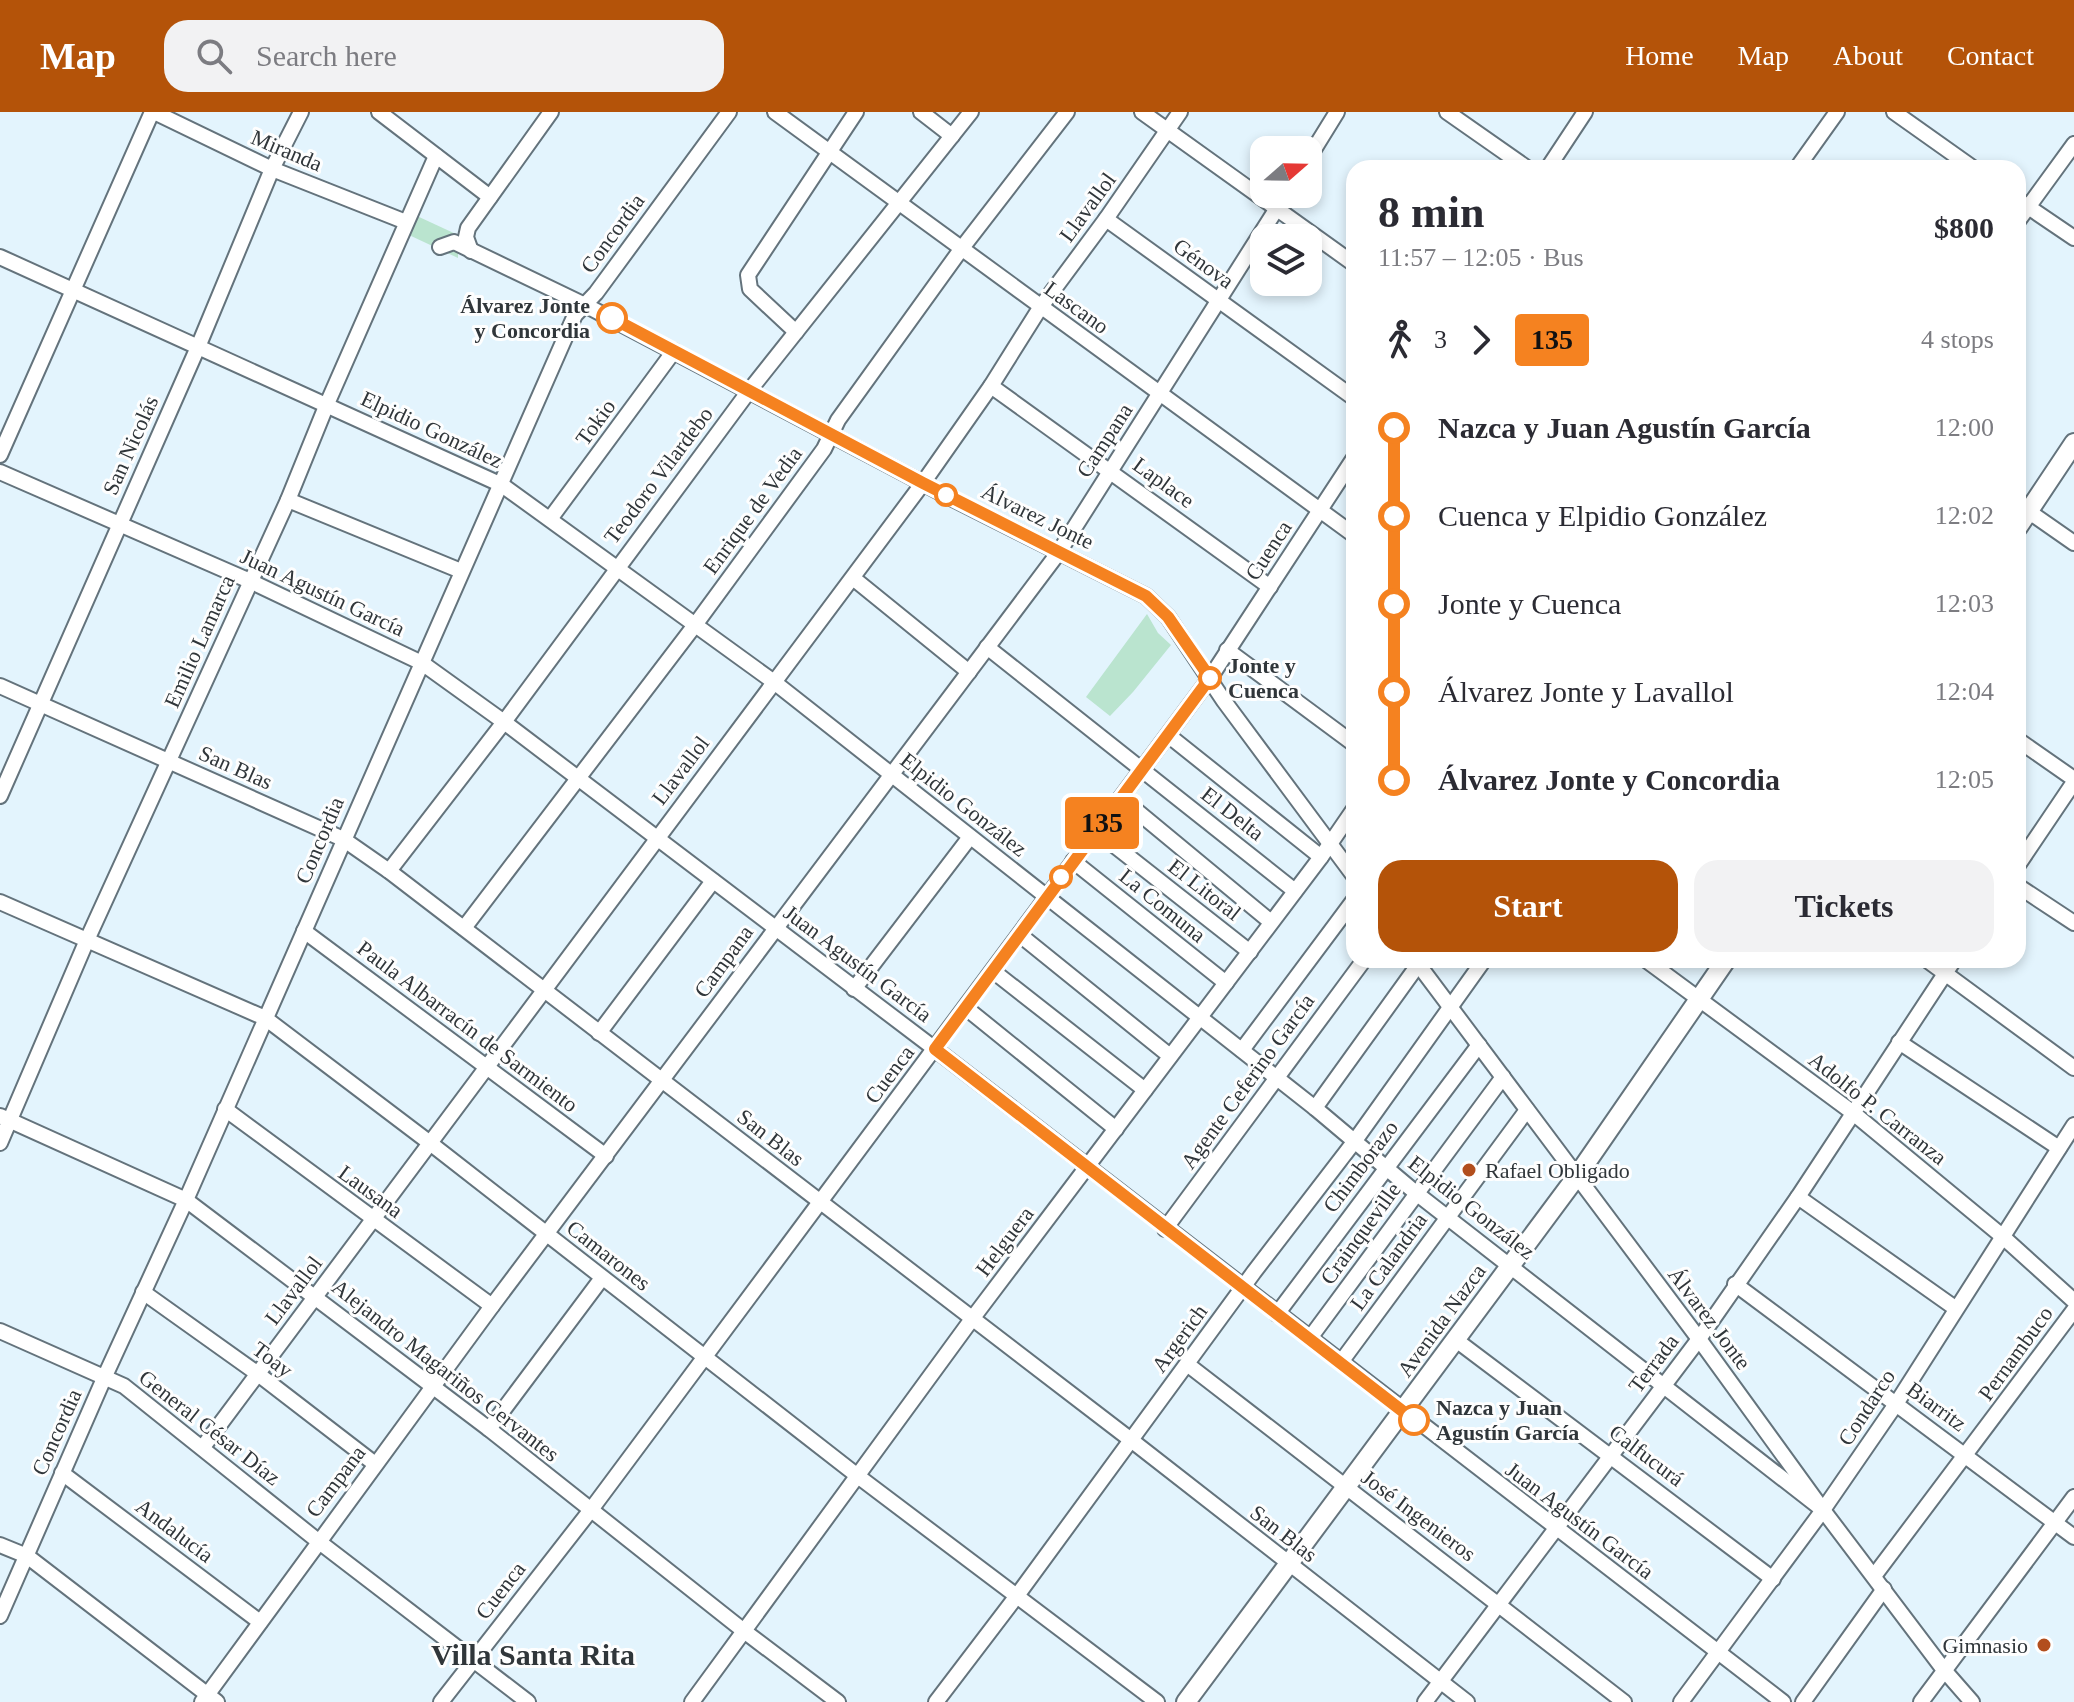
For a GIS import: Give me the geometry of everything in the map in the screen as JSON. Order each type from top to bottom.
[{"type":"main road","points":[[2026,509],[2074,443]]},
{"type":"main road","name":"Avenida Nazca","points":[[1186,1702],[1577,1176],[1721,968]]},
{"type":"street","name":"Miranda","points":[[153,112],[272,169],[406,222]]},
{"type":"street","points":[[0,455],[153,112]]},
{"type":"street","name":"San Nicolás","points":[[0,796],[198,347],[272,169],[301,112]]},
{"type":"street","points":[[379,112],[490,197]]},
{"type":"street","points":[[471,251],[467,231],[551,112]]},
{"type":"street","name":"Concordia","points":[[0,1616],[575,315],[729,112]]},
{"type":"street","name":"Lascano","points":[[775,112],[1346,529]]},
{"type":"street","points":[[796,332],[750,289],[748,275],[856,112]]},
{"type":"street","points":[[921,112],[952,136]]},
{"type":"street","name":"Teodoro Vilardebo","points":[[389,871],[504,722],[749,391],[971,112]]},
{"type":"street","name":"Enrique de Vedia","points":[[464,928],[695,625],[824,449],[838,420],[962,248],[1067,112]]},
{"type":"street","points":[[1142,112],[1346,258]]},
{"type":"street","name":"Llavallol","points":[[203,1447],[923,483],[991,386],[1040,308],[1180,112]]},
{"type":"street","points":[[1322,136],[1337,112]]},
{"type":"street","points":[[1447,112],[1516,160]]},
{"type":"street","points":[[1553,160],[1585,112]]},
{"type":"street","points":[[1803,160],[1837,112]]},
{"type":"street","points":[[1894,112],[1962,160]]},
{"type":"street","points":[[2026,200],[2074,144]]},
{"type":"street","name":"Emilio Lamarca","points":[[0,1143],[5,1118],[288,500],[436,156]]},
{"type":"street","points":[[2026,206],[2074,238]]},
{"type":"street","name":"Campana","points":[[209,1700],[260,1622],[375,1464],[1059,552],[1276,210]]},
{"type":"street","name":"Génova","points":[[1106,219],[1346,392]]},
{"type":"street","points":[[440,247],[454,242],[471,251]]},
{"type":"street","name":"Álvarez Jonte","points":[[471,251],[585,305],[923,483],[1120,581],[1155,603],[1171,620],[1346,865]]},
{"type":"street","name":"Elpidio González","points":[[0,257],[502,485],[774,682],[1315,1108],[1416,1193],[1823,1510]]},
{"type":"street","name":"Tokio","points":[[550,519],[674,351]]},
{"type":"street","name":"Laplace","points":[[991,386],[1270,587]]},
{"type":"street","name":"Cuenca","points":[[441,1702],[590,1511],[1210,678],[1346,470]]},
{"type":"street","name":"Juan Agustín García","points":[[0,472],[250,581],[422,663],[935,1049],[1783,1702]]},
{"type":"street","points":[[288,500],[461,571]]},
{"type":"street","points":[[2026,516],[2074,543]]},
{"type":"street","points":[[853,578],[969,672]]},
{"type":"street","name":"El Delta","points":[[987,647],[1295,891]]},
{"type":"street","points":[[1227,650],[1346,738]]},
{"type":"street","name":"San Blas","points":[[0,686],[343,839],[663,1080],[1467,1702]]},
{"type":"street","points":[[1168,735],[1321,857]]},
{"type":"street","points":[[2026,746],[2074,781],[2026,853]]},
{"type":"street","points":[[1121,798],[1271,922]]},
{"type":"street","name":"Helguera","points":[[692,1702],[972,1319],[1346,821]]},
{"type":"street","name":"El Litoral","points":[[1096,831],[1250,952]]},
{"type":"street","points":[[854,989],[970,837]]},
{"type":"street","name":"La Comuna","points":[[1073,861],[1226,983]]},
{"type":"street","points":[[599,1033],[713,881]]},
{"type":"street","points":[[2026,891],[2074,923]]},
{"type":"street","name":"Camarones","points":[[0,902],[265,1018],[859,1477],[1157,1702]]},
{"type":"street","points":[[1242,1050],[1346,911]]},
{"type":"street","name":"Paula Albarracín de Sarmiento","points":[[304,931],[606,1156]]},
{"type":"street","points":[[1020,935],[1170,1056]]},
{"type":"street","name":"Agente Ceferino García","points":[[1165,1229],[1358,968]]},
{"type":"street","points":[[1315,1108],[1412,968]]},
{"type":"street","name":"Álvarez Jonte","points":[[1420,968],[1699,1339],[1823,1510],[1944,1670],[1972,1702]]},
{"type":"street","name":"Argerich","points":[[936,1702],[1354,1142],[1478,968]]},
{"type":"street","name":"Adolfo P. Carranza","points":[[1657,968],[1852,1112],[2002,1236],[2074,1301]]},
{"type":"street","points":[[1937,968],[2074,1068]]},
{"type":"street","name":"Terrada","points":[[1425,1702],[1699,1339],[1798,1197],[1949,968]]},
{"type":"street","points":[[993,971],[1145,1090]]},
{"type":"street","points":[[966,1008],[1116,1129]]},
{"type":"street","points":[[1899,1042],[2059,1148]]},
{"type":"street","name":"Chimborazo","points":[[1277,1314],[1479,1045]]},
{"type":"street","name":"Crainqueville","points":[[1310,1338],[1503,1077]]},
{"type":"street","name":"Lausana","points":[[225,1109],[492,1306]]},
{"type":"street","name":"La Calandria","points":[[1341,1362],[1527,1110]]},
{"type":"street","name":"Alejandro Magariños Cervantes","points":[[5,1118],[186,1200],[489,1429],[838,1702]]},
{"type":"street","name":"Condarco","points":[[1681,1702],[1823,1510],[1896,1404],[2074,1125]]},
{"type":"street","points":[[1798,1197],[1955,1308]]},
{"type":"street","points":[[489,1429],[602,1278]]},
{"type":"street","name":"Biarritz","points":[[1735,1284],[2074,1537]]},
{"type":"street","name":"Toay","points":[[143,1292],[258,1374],[375,1464]]},
{"type":"street","name":"Pernambuco","points":[[1874,1576],[2074,1310]]},
{"type":"street","name":"General César Díaz","points":[[0,1331],[124,1386],[318,1541],[528,1702]]},
{"type":"street","name":"Calfucurá","points":[[1456,1340],[1773,1579]]},
{"type":"street","name":"José Ingenieros","points":[[1187,1364],[1624,1702]]},
{"type":"street","name":"Andalucía","points":[[62,1473],[260,1622]]},
{"type":"street","points":[[1921,1702],[2074,1497]]},
{"type":"street","points":[[0,1545],[27,1556],[209,1700]]},
{"type":"street","points":[[1803,1702],[1884,1589]]},
{"type":"green space","points":[[417,216],[458,235],[458,258],[409,235]]},
{"type":"green space","points":[[1147,614],[1158,633],[1171,645],[1110,716],[1086,697]]},
{"type":"bus line","name":"135","points":[[612,318],[949,497],[1120,581],[1146,596],[1171,620],[1210,678],[935,1049],[1414,1420]]},
{"type":"place","name":"Álvarez Jonte y Concordia","points":[[612,318]]},
{"type":"place","name":"Jonte y Cuenca","points":[[1210,678]]},
{"type":"place","name":"Rafael Obligado","points":[[1469,1170]]},
{"type":"place","name":"Nazca y Juan Agustín García","points":[[1414,1420]]},
{"type":"place","name":"Gimnasio","points":[[2044,1645]]},
{"type":"district","name":"Villa Santa Rita","points":[[533,1655]]}]
